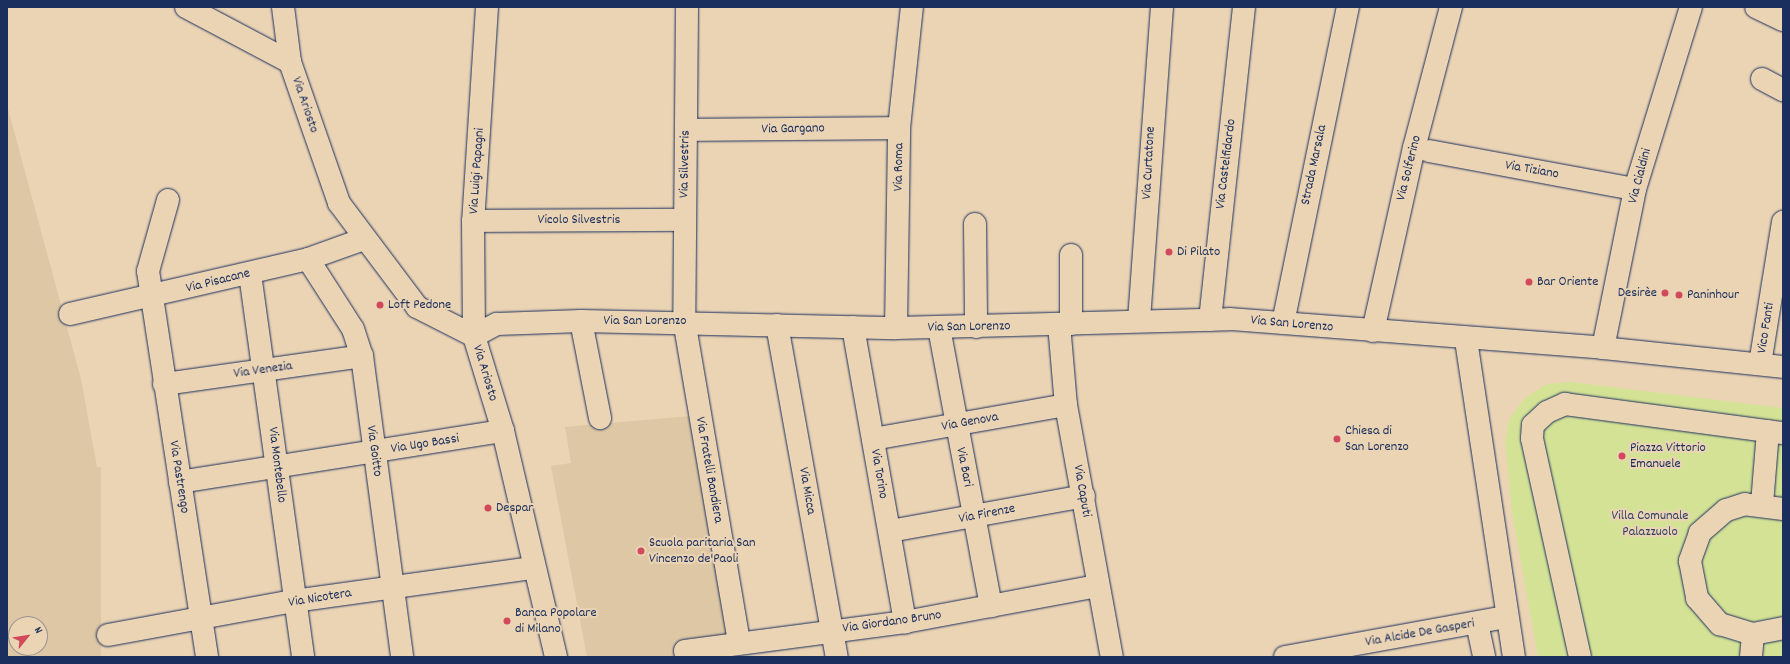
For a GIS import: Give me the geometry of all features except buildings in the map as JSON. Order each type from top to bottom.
[{"type":"street","points":[[186,7],[290,62]]},
{"type":"street","name":"Via Ariosto","points":[[283,7],[290,62],[339,203],[364,239],[417,307],[474,336],[503,431],[533,568],[556,657]]},
{"type":"street","name":"Via Luigi Papagni","points":[[474,336],[473,221],[488,7]]},
{"type":"street","name":"Via Silvestris","points":[[684,320],[687,7]]},
{"type":"street","name":"Via Roma","points":[[896,328],[899,128],[912,7]]},
{"type":"street","name":"Via Curtatone","points":[[1139,320],[1162,7]]},
{"type":"street","name":"Via Castelfidardo","points":[[1210,320],[1244,7]]},
{"type":"street","name":"Strada Marsala","points":[[1283,323],[1348,7]]},
{"type":"street","name":"Via Solferino","points":[[1373,331],[1410,163],[1451,7]]},
{"type":"street","name":"Via Cialdini","points":[[1603,348],[1635,189],[1691,7]]},
{"type":"street","points":[[1756,7],[1783,20]]},
{"type":"street","points":[[1762,79],[1783,90]]},
{"type":"street","name":"Via Gargano","points":[[686,130],[899,128]]},
{"type":"street","name":"Via Tiziano","points":[[1430,151],[1635,189]]},
{"type":"street","name":"Via Pastrengo","points":[[168,200],[148,271],[164,384],[207,657]]},
{"type":"street","name":"Vicolo Silvestris","points":[[473,221],[685,220]]},
{"type":"street","name":"Vico Fanti","points":[[1760,364],[1783,222]]},
{"type":"street","points":[[975,224],[976,327]]},
{"type":"street","name":"Via Pisacane","points":[[70,314],[250,274],[308,259],[364,239]]},
{"type":"street","name":"Via Caputi","points":[[1070,255],[1065,324],[1066,404],[1084,496],[1098,586],[1112,657]]},
{"type":"street","name":"Via Goitto","points":[[308,259],[353,329],[362,356],[402,657]]},
{"type":"street","name":"Via Montebello","points":[[250,274],[294,601],[303,657]]},
{"type":"street","name":"Via San Lorenzo","points":[[474,336],[497,324],[581,321],[684,320],[777,325],[939,328],[1139,320],[1210,320],[1283,323],[1466,340]]},
{"type":"street","name":"Via Fratelli Bandiera","points":[[684,320],[739,643]]},
{"type":"street","points":[[581,321],[600,418]]},
{"type":"street","name":"Via Micca","points":[[777,325],[837,657]]},
{"type":"street","name":"Via Torino","points":[[853,327],[905,622]]},
{"type":"street","name":"Via Bari","points":[[939,328],[991,606]]},
{"type":"street","points":[[1514,657],[1506,617],[1466,340],[1603,348],[1783,367]]},
{"type":"street","name":"Via Venezia","points":[[164,384],[362,356]]},
{"type":"street","name":"Via Genova","points":[[873,439],[1066,404]]},
{"type":"street","points":[[1580,657],[1532,438],[1533,425],[1547,412],[1565,404],[1775,432],[1773,506],[1745,504],[1726,510],[1709,522],[1700,533],[1690,561],[1691,580],[1706,613],[1736,631],[1753,634],[1783,628]]},
{"type":"street","name":"Via Ugo Bassi","points":[[180,482],[374,453],[503,431]]},
{"type":"street","name":"Via Firenze","points":[[890,531],[1084,496]]},
{"type":"street","name":"Via Nicotera","points":[[108,634],[294,601],[392,586],[533,568]]},
{"type":"street","name":"Via Giordano Bruno","points":[[685,651],[831,630],[905,622],[1098,586]]},
{"type":"street","name":"Via Alcide De Gasperi","points":[[1286,657],[1506,617]]},
{"type":"street","points":[[1477,623],[1484,657]]},
{"type":"street","points":[[1751,657],[1753,634]]},
{"type":"shaded area","points":[[7,105],[81,379],[97,467],[101,467],[101,657],[7,657]]},
{"type":"shaded area","name":"Scuola paritaria San Vincenzo de'Paoli","points":[[690,416],[729,636],[676,644],[678,657],[587,657],[551,466],[571,463],[565,427]]},
{"type":"green space","name":"Villa Comunale Palazzuolo","points":[[1571,382],[1783,408],[1783,657],[1538,657],[1512,512],[1505,443],[1509,419],[1525,398],[1547,384]]},
{"type":"place","name":"Di Pilato","points":[[1169,252]]},
{"type":"place","name":"Bar Oriente","points":[[1529,282]]},
{"type":"place","name":"Desirèe","points":[[1665,293]]},
{"type":"place","name":"Paninhour","points":[[1679,295]]},
{"type":"place","name":"Loft Pedone","points":[[380,305]]},
{"type":"place","name":"Chiesa di San Lorenzo","points":[[1337,439]]},
{"type":"place","name":"Piazza Vittorio Emanuele","points":[[1622,456]]},
{"type":"place","name":"Despar","points":[[488,508]]},
{"type":"place","name":"Scuola paritaria San Vincenzo de'Paoli","points":[[641,551]]},
{"type":"place","name":"Banca Popolare di Milano","points":[[507,621]]}]
